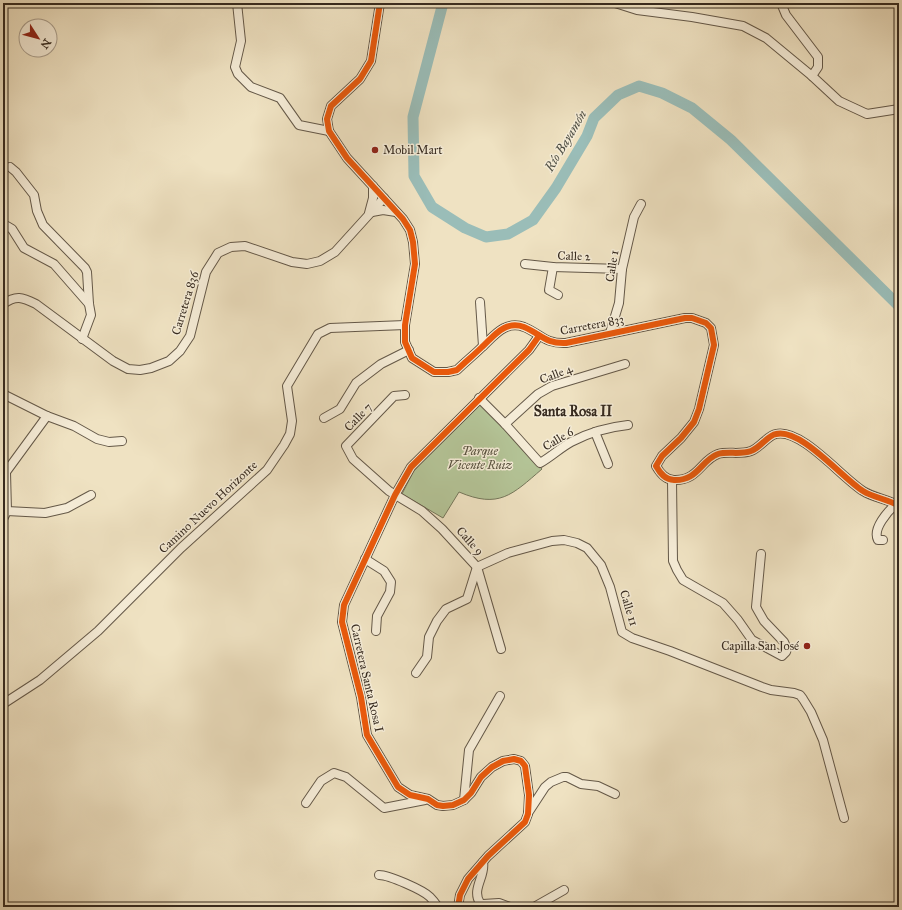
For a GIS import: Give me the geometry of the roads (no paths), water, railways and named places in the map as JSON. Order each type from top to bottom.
[{"type":"street","points":[[237,3],[240,41],[235,66],[238,74],[251,87],[280,98],[299,125],[329,131],[327,119],[331,106],[360,78],[371,61],[380,3]]},
{"type":"street","points":[[615,3],[637,10],[692,17],[743,26],[766,38],[812,76],[840,102],[867,114],[899,109]]},
{"type":"street","points":[[781,3],[786,16],[818,57],[818,67],[812,76]]},
{"type":"street","name":"Carretera 833","points":[[329,131],[346,158],[384,198],[410,230],[413,242],[415,264],[404,325],[405,342],[412,358],[434,372],[448,372],[457,370],[496,333],[510,326],[523,327],[549,341],[558,343],[566,343],[685,318],[701,320],[711,328],[714,345],[699,409],[694,422],[681,438],[662,456],[656,466],[663,476],[672,480]]},
{"type":"street","points":[[10,167],[16,172],[34,195],[37,211],[43,225],[85,268],[87,272],[91,315],[82,339]]},
{"type":"street","points":[[370,214],[373,186]]},
{"type":"street","name":"Carretera 836","points":[[3,304],[16,297],[36,304],[113,361],[128,369],[140,370],[160,365],[168,361],[180,351],[190,336],[206,272],[218,253],[231,247],[245,246],[292,262],[307,264],[320,261],[335,252],[384,198]]},
{"type":"street","name":"Calle 1","points":[[610,333],[619,303],[622,269],[634,217],[642,204]]},
{"type":"street","points":[[370,214],[383,210],[396,212]]},
{"type":"street","points":[[3,225],[12,229],[24,248],[54,264],[89,304]]},
{"type":"street","name":"Calle 2","points":[[525,264],[553,267],[622,269]]},
{"type":"street","points":[[553,267],[549,290],[558,295]]},
{"type":"street","points":[[480,302],[483,346]]},
{"type":"street","name":"Camino Nuevo Horizonte","points":[[3,704],[40,680],[98,631],[181,548],[267,470],[290,434],[292,420],[287,386],[318,334],[330,328],[404,325]]},
{"type":"street","name":"Carretera Santa Rosa I","points":[[464,800],[454,805],[437,805],[428,799],[410,795],[398,787],[367,735],[361,697],[342,622],[344,605],[395,495],[411,467],[529,350],[539,336]]},
{"type":"street","points":[[324,418],[340,409],[356,384],[381,364],[409,350]]},
{"type":"street","name":"Calle 4","points":[[505,424],[538,394],[552,386],[625,364]]},
{"type":"street","points":[[3,394],[47,416],[74,426],[97,439],[109,442],[122,441]]},
{"type":"street","name":"Calle 7","points":[[395,495],[388,491],[353,459],[346,446],[394,396],[405,395]]},
{"type":"street","name":"Calle 6","points":[[479,398],[540,463],[571,443],[595,432],[615,426],[628,425]]},
{"type":"street","points":[[47,416],[6,472],[5,515],[46,513],[67,508],[91,495]]},
{"type":"street","points":[[595,432],[608,464]]},
{"type":"street","points":[[761,554],[756,607],[764,621],[786,645],[786,652],[782,656],[752,640],[738,620],[723,603],[683,580],[673,561],[672,480],[681,480],[689,477],[718,454],[744,453],[758,447],[774,434],[787,433],[815,450],[848,480],[863,491],[897,505]]},
{"type":"street","name":"Calle 9","points":[[395,495],[418,508],[437,524],[477,567],[501,650]]},
{"type":"street","points":[[883,540],[878,540],[876,531],[888,510],[897,505]]},
{"type":"street","name":"Calle 11","points":[[477,567],[508,553],[552,541],[564,540],[577,543],[587,548],[601,565],[604,572],[610,587],[622,632],[632,638],[670,651],[762,687],[771,690],[800,694],[811,712],[823,740],[844,818]]},
{"type":"street","points":[[365,559],[384,571],[391,582],[390,592],[377,616],[376,631]]},
{"type":"street","points":[[416,673],[427,657],[429,637],[437,621],[446,608],[467,599],[477,567]]},
{"type":"street","points":[[464,800],[469,750],[500,696]]},
{"type":"street","points":[[464,800],[471,793],[481,776],[492,767],[503,761],[514,759],[521,761],[525,766],[529,786],[528,814]]},
{"type":"street","points":[[306,803],[321,781],[334,773],[346,777],[384,808],[428,799]]},
{"type":"street","points":[[458,907],[460,895],[468,879],[483,862],[525,822],[528,814],[545,787],[551,782],[567,777],[581,784],[598,786],[615,794]]},
{"type":"street","points":[[483,862],[483,869],[476,893],[477,898],[480,903],[483,904],[499,903],[510,907]]},
{"type":"street","points":[[379,875],[395,878],[430,896],[438,907]]},
{"type":"street","points":[[534,907],[564,890]]},
{"type":"waterway","name":"Río Bayamón","points":[[443,3],[413,117],[414,176],[432,207],[465,228],[486,237],[508,234],[533,220],[556,188],[587,136],[594,118],[618,95],[639,86],[662,93],[692,108],[731,140],[899,306]]},
{"type":"place","name":"Mobil Mart","points":[[375,150]]},
{"type":"place","name":"Capilla San José","points":[[807,646]]},
{"type":"district","name":"Santa Rosa II","points":[[573,411]]},
{"type":"park label","name":"Parque Vicente Ruiz","points":[[480,458]]}]
